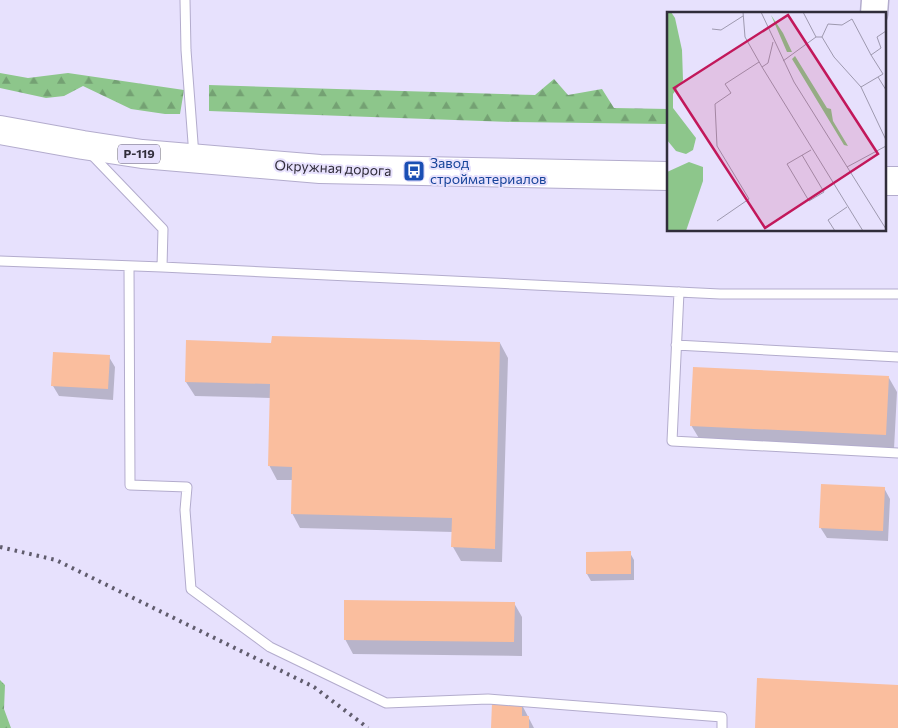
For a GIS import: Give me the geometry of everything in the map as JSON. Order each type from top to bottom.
[{"type":"highway","name":"Окружная дорога","points":[[0,130],[142,154],[320,169],[667,176]]},
{"type":"lane","points":[[185,0],[186,50],[194,158]]},
{"type":"lane","points":[[83,145],[163,229],[162,267]]},
{"type":"lane","points":[[0,261],[730,294],[898,294]]},
{"type":"lane","points":[[129,266],[130,486],[187,487],[185,510],[191,589],[270,647],[386,703],[488,699],[722,717],[722,728]]},
{"type":"lane","points":[[679,292],[672,441],[898,453]]},
{"type":"lane","points":[[676,345],[898,357]]},
{"type":"green space","points":[[0,73],[28,78],[68,73],[184,90],[180,114],[165,114],[131,109],[83,86],[64,96],[46,98],[0,88]]},
{"type":"green space","points":[[554,79],[568,95],[602,89],[614,108],[667,109],[667,124],[513,122],[209,111],[209,85],[535,95]]},
{"type":"green space","points":[[0,680],[5,685],[4,709],[11,728],[0,728]]},
{"type":"building","points":[[272,336],[500,342],[495,549],[451,547],[452,518],[291,514],[292,467],[268,466],[270,384],[185,382],[186,340],[271,343]]},
{"type":"building","points":[[53,352],[110,355],[108,389],[51,386]]},
{"type":"building","points":[[693,367],[889,376],[886,435],[690,426]]},
{"type":"building","points":[[821,484],[885,487],[883,531],[819,528]]},
{"type":"building","points":[[631,551],[631,574],[586,574],[586,552]]},
{"type":"building","points":[[344,600],[515,602],[514,642],[344,640]]},
{"type":"building","points":[[757,678],[898,685],[898,728],[755,728]]},
{"type":"building","points":[[492,703],[522,704],[522,716],[529,716],[529,728],[491,728]]},
{"type":"railway","points":[[0,547],[56,560],[314,687],[368,728]]},
{"type":"place","name":"Завод стройматериалов","points":[[414,171]]}]
